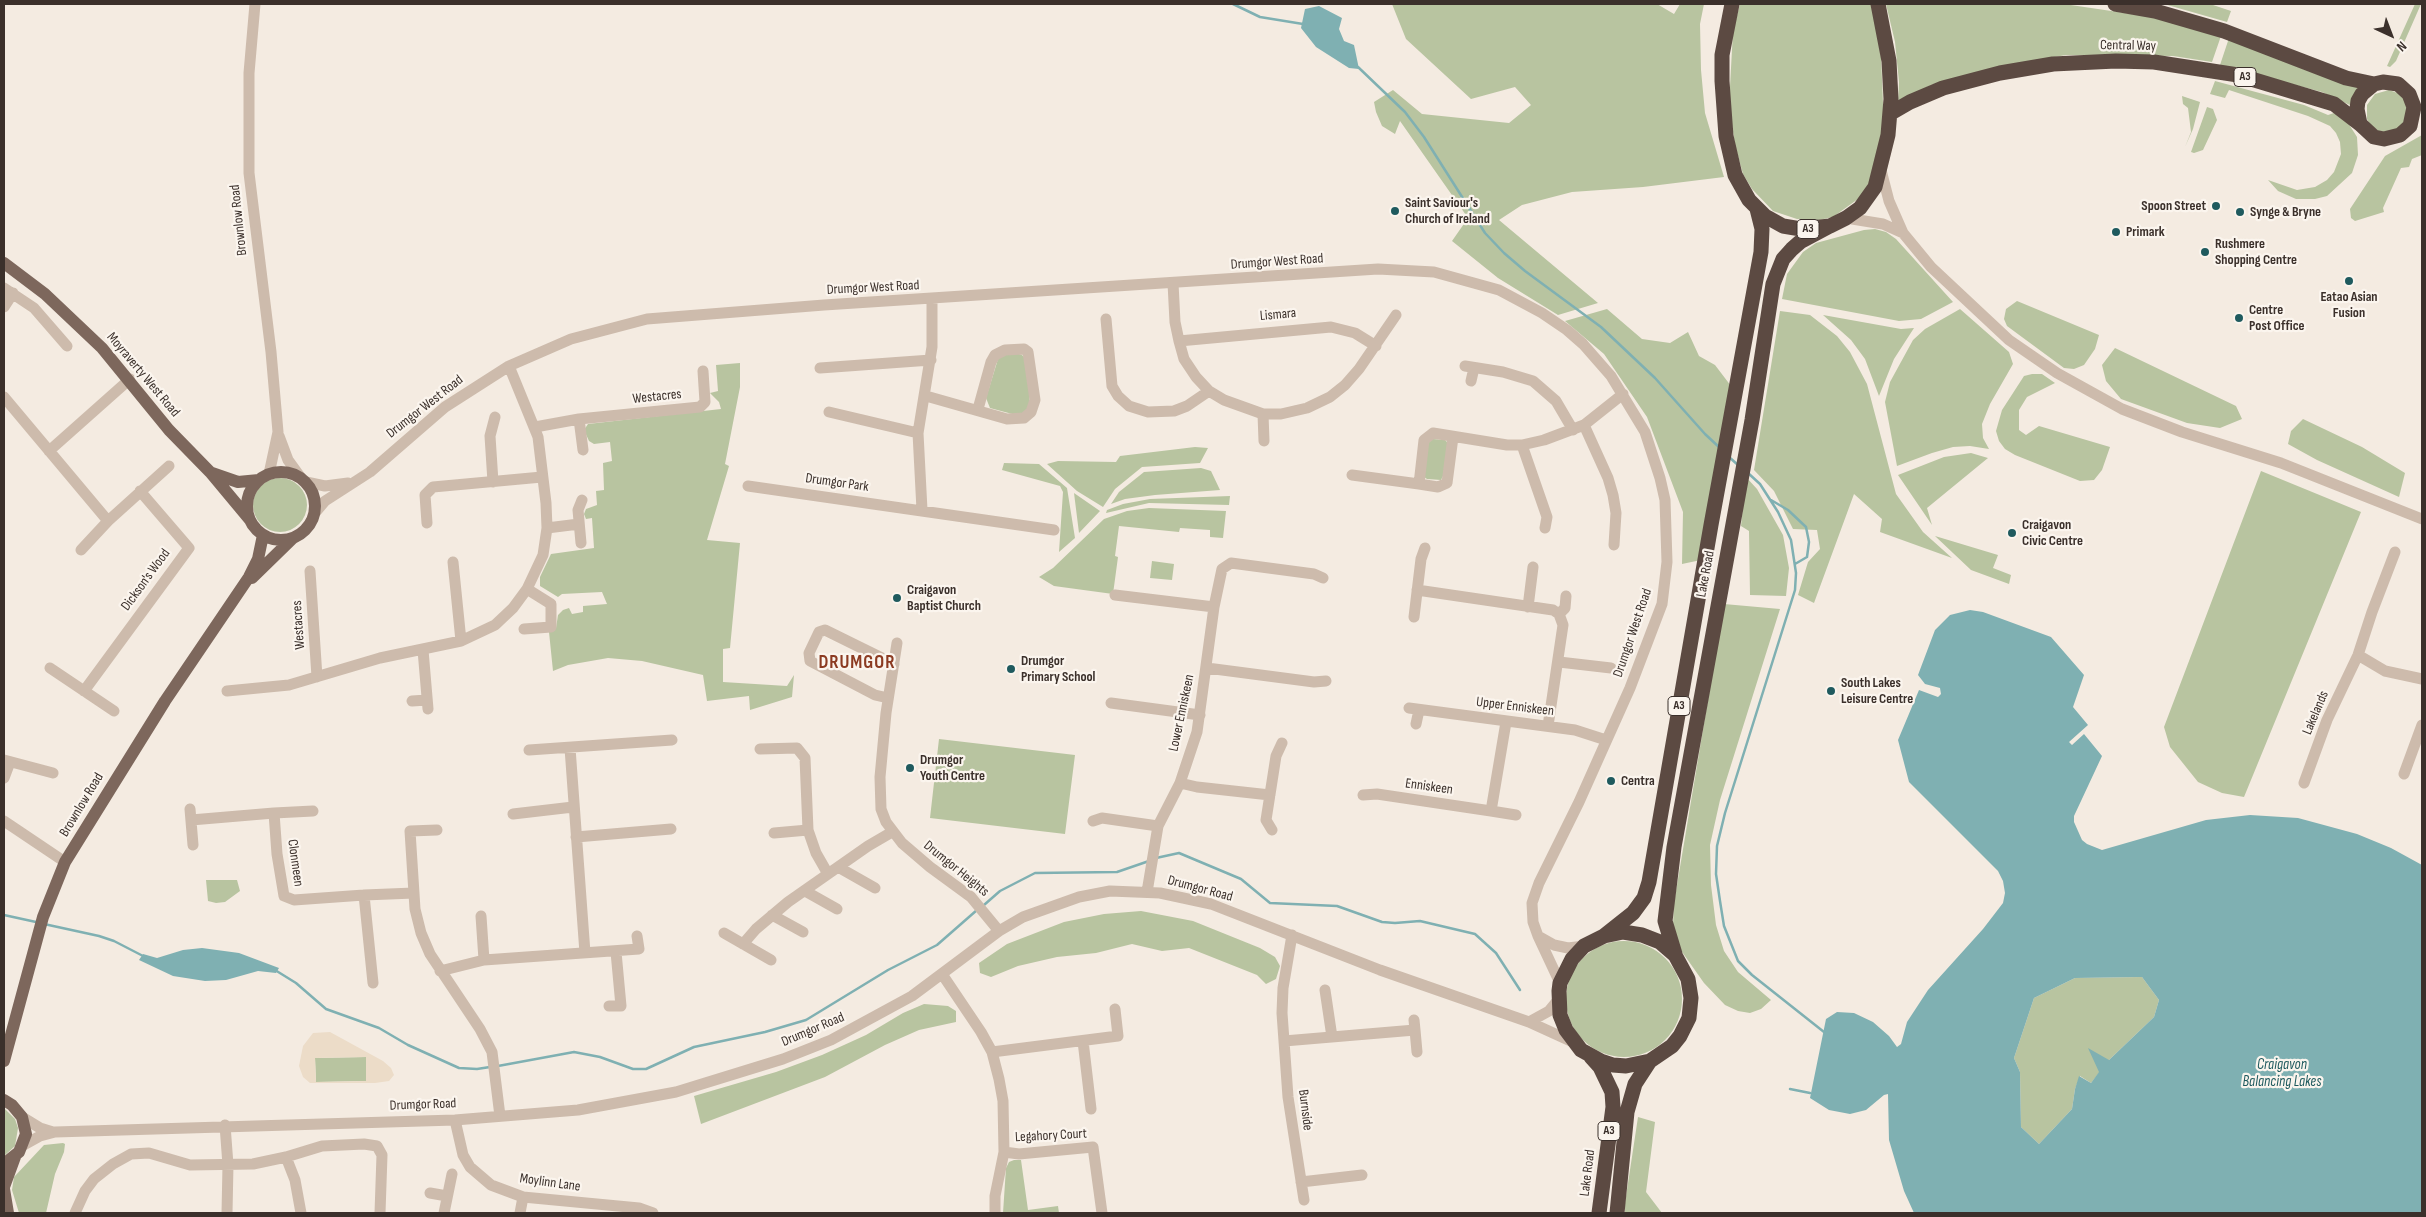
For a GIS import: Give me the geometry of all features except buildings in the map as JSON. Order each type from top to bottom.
[{"type":"highway","name":"A3","points":[[1732,4],[1722,55],[1726,136],[1735,175],[1741,188],[1757,209],[1773,221],[1790,228],[1812,229],[1830,226],[1846,218],[1868,200],[1881,169],[1891,113],[1889,61],[1878,4]]},
{"type":"highway","points":[[2115,4],[2135,6],[2224,31],[2346,78],[2374,84],[2383,82],[2398,84],[2418,104],[2413,120],[2406,131]]},
{"type":"highway","name":"Central Way","points":[[1891,113],[1910,102],[1943,88],[2000,73],[2053,64],[2116,61],[2179,65],[2238,74],[2334,104],[2360,124]]},
{"type":"highway","points":[[2360,124],[2358,101],[2362,94],[2374,84]]},
{"type":"highway","name":"A3","points":[[2360,124],[2374,137],[2384,139],[2393,138],[2422,126]]},
{"type":"highway","name":"Lake Road","points":[[1604,936],[1633,913],[1644,898],[1649,882],[1761,252],[1762,229],[1757,209]]},
{"type":"highway","name":"Lake Road","points":[[1675,955],[1665,921],[1674,847],[1743,469],[1764,333],[1778,270],[1783,260],[1800,242],[1830,226]]},
{"type":"highway","name":"A3","points":[[1616,1213],[1631,1096],[1641,1072],[1650,1061],[1672,1046],[1680,1036],[1689,1018],[1691,998],[1688,979],[1675,955],[1660,942],[1642,935],[1623,932],[1604,936],[1584,946],[1572,959],[1560,983],[1558,1000],[1560,1015],[1566,1030],[1575,1043],[1589,1055],[1613,1065],[1626,1066],[1650,1061]]},
{"type":"highway","name":"Lake Road","points":[[1589,1055],[1600,1067],[1612,1092],[1613,1107],[1599,1213]]},
{"type":"main road","name":"Moyraverty West Road","points":[[4,263],[45,294],[102,348],[130,379],[169,430],[210,472],[250,520]]},
{"type":"main road","name":"Moyraverty West Road","points":[[210,472],[238,482],[264,477]]},
{"type":"main road","points":[[285,472],[303,480],[314,497],[314,514],[310,524],[294,538],[284,540],[263,535],[250,520],[247,509],[248,498],[264,477],[285,472]]},
{"type":"main road","name":"Brownlow Road","points":[[4,1061],[43,917],[65,862],[131,754],[258,559],[263,535]]},
{"type":"main road","name":"Brownlow Road","points":[[239,590],[294,538]]},
{"type":"main road","points":[[4,1090],[8,1102],[22,1117],[26,1134],[22,1146],[9,1160],[4,1194],[8,1213]]},
{"type":"street","name":"Brownlow Road","points":[[254,4],[249,73],[249,173],[271,352],[278,432],[288,460],[303,480]]},
{"type":"street","points":[[1881,169],[1887,195],[1903,234],[1952,288],[2009,340],[2057,374],[2114,405],[2182,432],[2280,463],[2422,519]]},
{"type":"street","points":[[1846,218],[1883,224],[1903,234]]},
{"type":"street","name":"Drumgor West Road","points":[[314,514],[325,501],[370,472],[445,407],[509,366],[571,339],[647,319],[824,305],[932,300],[1378,269],[1434,272],[1499,290],[1555,322],[1583,344],[1611,376],[1645,432],[1660,478],[1666,521],[1666,580],[1662,604],[1634,679],[1580,802],[1535,894],[1532,912],[1538,936],[1560,983]]},
{"type":"street","points":[[1173,284],[1175,322],[1179,341],[1188,366],[1209,391],[1239,407],[1263,414],[1281,414],[1307,408],[1330,397],[1350,380],[1376,346],[1396,315]]},
{"type":"street","points":[[4,307],[8,290],[34,308],[67,346]]},
{"type":"street","points":[[922,510],[918,433],[931,360],[933,332],[932,300]]},
{"type":"street","points":[[1106,319],[1112,386],[1118,396],[1129,406],[1148,412],[1174,411],[1187,406],[1209,391]]},
{"type":"street","name":"Lismara","points":[[1179,341],[1331,327],[1355,333],[1376,346]]},
{"type":"street","points":[[926,396],[1016,420],[1024,418],[1031,412],[1035,400],[1028,352],[1024,349],[1000,352],[995,355],[991,362],[978,409]]},
{"type":"street","points":[[820,368],[931,360]]},
{"type":"street","points":[[227,691],[289,685],[380,658],[461,641],[495,625],[513,608],[527,589],[543,555],[547,528],[542,456],[534,427],[509,366]]},
{"type":"street","points":[[1471,381],[1469,367],[1504,372],[1533,381],[1556,401],[1579,427],[1608,478],[1616,513],[1614,544]]},
{"type":"street","name":"Westacres","points":[[534,427],[579,420],[700,407],[705,402],[703,372]]},
{"type":"street","points":[[49,452],[130,379]]},
{"type":"street","points":[[1419,484],[1424,440],[1432,433],[1507,445],[1522,444],[1579,427],[1623,394]]},
{"type":"street","points":[[4,397],[108,521]]},
{"type":"street","points":[[829,412],[918,433]]},
{"type":"street","points":[[1263,414],[1264,441]]},
{"type":"street","points":[[493,482],[490,436],[495,417]]},
{"type":"street","points":[[579,420],[583,450]]},
{"type":"street","name":"Brownlow Road","points":[[264,477],[278,432]]},
{"type":"street","points":[[1352,475],[1438,487],[1447,483],[1453,436]]},
{"type":"street","points":[[1522,444],[1546,517],[1545,528]]},
{"type":"street","points":[[81,550],[108,521],[169,466]]},
{"type":"street","points":[[427,523],[425,495],[433,487],[542,477]]},
{"type":"street","name":"Drumgor West Road","points":[[303,480],[325,486],[344,485],[357,480]]},
{"type":"street","name":"Drumgor Park","points":[[748,486],[1054,530]]},
{"type":"street","name":"Dickson's Wood","points":[[84,690],[188,548],[140,491]]},
{"type":"street","points":[[581,543],[578,510],[582,500]]},
{"type":"street","points":[[547,528],[579,524]]},
{"type":"street","points":[[1414,617],[1421,559],[1425,548]]},
{"type":"street","name":"Lakelands","points":[[2304,783],[2331,711],[2346,684],[2358,656],[2372,612],[2396,549]]},
{"type":"street","name":"Lower Enniskeen","points":[[1147,892],[1158,826],[1180,783],[1200,715],[1219,575],[1225,560],[1231,563],[1314,574],[1323,578]]},
{"type":"street","points":[[453,562],[461,641]]},
{"type":"street","points":[[1528,606],[1533,567]]},
{"type":"street","name":"Westacres","points":[[310,570],[317,678]]},
{"type":"street","points":[[524,629],[551,627],[551,604],[527,589]]},
{"type":"street","points":[[1417,590],[1554,610],[1559,614],[1563,625],[1548,726]]},
{"type":"street","points":[[1115,596],[1214,607]]},
{"type":"street","points":[[1559,614],[1564,608],[1566,596]]},
{"type":"street","points":[[888,698],[874,695],[810,661],[809,653],[819,632],[826,630],[894,664]]},
{"type":"street","name":"Drumgor Heights","points":[[897,643],[888,698],[880,794],[881,809],[892,832],[925,863],[971,897],[999,931]]},
{"type":"street","points":[[412,701],[427,704],[423,650]]},
{"type":"street","points":[[2358,656],[2386,671],[2422,679]]},
{"type":"street","points":[[1558,662],[1611,668]]},
{"type":"street","points":[[50,668],[114,711]]},
{"type":"street","points":[[1207,668],[1314,682],[1326,681]]},
{"type":"street","points":[[1117,707],[1200,715]]},
{"type":"street","name":"Upper Enniskeen","points":[[1416,724],[1414,709],[1575,730],[1606,740]]},
{"type":"street","points":[[1491,811],[1506,722]]},
{"type":"street","points":[[2404,774],[2422,725]]},
{"type":"street","points":[[529,750],[672,740]]},
{"type":"street","points":[[1272,830],[1266,820],[1276,756],[1282,742]]},
{"type":"street","points":[[570,748],[585,954]]},
{"type":"street","points":[[760,749],[797,748],[805,758],[808,830],[816,853],[828,874]]},
{"type":"street","points":[[4,778],[7,761],[53,773]]},
{"type":"street","points":[[1180,783],[1197,787],[1270,795]]},
{"type":"street","name":"Enniskeen","points":[[1363,795],[1377,794],[1516,815]]},
{"type":"street","points":[[514,814],[573,807]]},
{"type":"street","points":[[192,845],[191,815],[274,814],[313,811]]},
{"type":"street","name":"Clonmeen","points":[[274,814],[282,889],[287,899],[414,893]]},
{"type":"street","points":[[1093,821],[1102,818],[1158,826]]},
{"type":"street","points":[[4,821],[65,862]]},
{"type":"street","points":[[576,837],[671,829]]},
{"type":"street","points":[[437,830],[410,831],[414,893],[421,933],[440,971],[480,1029],[492,1052],[500,1116]]},
{"type":"street","points":[[774,833],[808,830]]},
{"type":"street","points":[[743,944],[772,914],[838,866],[892,832]]},
{"type":"street","points":[[838,866],[875,888]]},
{"type":"street","points":[[805,890],[837,909]]},
{"type":"street","name":"Drumgor Road","points":[[22,1146],[40,1136],[55,1132],[455,1120],[578,1110],[676,1092],[732,1076],[831,1040],[904,1001],[999,931],[1023,917],[1080,897],[1110,891],[1147,892],[1211,904],[1380,970],[1529,1022],[1575,1043]]},
{"type":"street","points":[[364,895],[373,983]]},
{"type":"street","points":[[772,914],[803,932]]},
{"type":"street","points":[[481,916],[484,960]]},
{"type":"street","points":[[724,933],[771,960]]},
{"type":"street","name":"Burnside","points":[[1292,935],[1283,988],[1284,1041],[1288,1097],[1304,1200]]},
{"type":"street","points":[[440,971],[484,960],[639,949],[637,936]]},
{"type":"street","points":[[1538,936],[1554,945],[1568,948],[1584,946]]},
{"type":"street","points":[[609,1006],[621,1006],[616,952]]},
{"type":"street","name":"Legahory Court","points":[[942,974],[969,1013],[992,1052],[1003,1101],[1004,1152],[995,1196],[995,1213]]},
{"type":"street","points":[[1325,990],[1332,1037]]},
{"type":"street","points":[[1529,1022],[1549,1012],[1558,1000]]},
{"type":"street","points":[[992,1052],[1118,1036],[1115,1010]]},
{"type":"street","points":[[1284,1041],[1332,1037],[1414,1025],[1417,1052]]},
{"type":"street","name":"Legahory Court","points":[[1083,1041],[1091,1110]]},
{"type":"street","name":"Drumgor Road","points":[[22,1117],[40,1128],[55,1132]]},
{"type":"street","name":"Moylinn Lane","points":[[455,1120],[463,1155],[470,1167],[491,1185],[523,1197],[639,1208],[653,1213]]},
{"type":"street","points":[[225,1126],[228,1165],[227,1213]]},
{"type":"street","points":[[75,1213],[85,1191],[94,1179],[113,1164],[131,1154],[150,1153],[190,1165],[253,1164],[286,1157],[322,1146],[364,1144],[377,1146],[381,1150],[380,1213]]},
{"type":"street","name":"Legahory Court","points":[[1004,1152],[1019,1154],[1093,1147],[1102,1213]]},
{"type":"street","points":[[286,1157],[294,1180],[300,1213]]},
{"type":"street","points":[[444,1213],[452,1174]]},
{"type":"street","points":[[1301,1182],[1362,1175]]},
{"type":"street","points":[[430,1193],[447,1196]]},
{"type":"street","points":[[520,1213],[523,1197]]},
{"type":"green space","points":[[1392,4],[1657,4],[1674,14],[1680,4],[1704,4],[1700,24],[1701,70],[1705,113],[1724,177],[1643,187],[1572,192],[1522,205],[1499,220],[1598,303],[1558,315],[1498,278],[1452,241],[1468,218],[1400,121],[1395,134],[1382,126],[1374,102],[1393,90],[1422,114],[1509,123],[1531,105],[1515,87],[1471,99],[1406,39]]},
{"type":"green space","points":[[1740,4],[1872,4],[1881,56],[1884,127],[1868,187],[1858,199],[1833,217],[1819,220],[1797,219],[1773,211],[1752,189],[1743,174],[1735,145],[1729,105],[1733,31]]},
{"type":"green space","points":[[1886,4],[2064,4],[2152,17],[2221,36],[2212,62],[2173,56],[2066,55],[2007,65],[1931,85],[1912,95],[1898,106],[1899,82],[1895,42]]},
{"type":"green space","points":[[2164,4],[2210,4],[2231,11],[2227,22]]},
{"type":"green space","points":[[2415,4],[2421,4],[2396,61],[2390,67],[2387,66]]},
{"type":"green space","points":[[2229,38],[2361,88],[2352,106],[2322,92],[2220,65]]},
{"type":"green space","points":[[2215,81],[2304,105],[2328,115],[2334,113],[2345,118],[2357,137],[2358,155],[2352,173],[2327,196],[2315,199],[2296,199],[2278,191],[2268,180],[2297,190],[2315,187],[2327,180],[2334,172],[2341,154],[2340,142],[2336,133],[2330,126],[2308,116],[2229,90],[2225,98],[2210,94]]},
{"type":"green space","points":[[2389,90],[2403,95],[2409,108],[2401,129],[2381,133],[2370,125],[2367,119],[2367,105],[2375,94]]},
{"type":"green space","points":[[2182,96],[2200,102],[2193,129],[2185,147],[2191,132],[2188,108],[2183,104]]},
{"type":"green space","points":[[2207,107],[2213,109],[2217,120],[2203,150],[2194,153],[2191,152]]},
{"type":"green space","points":[[2422,135],[2422,155],[2412,159],[2409,167],[2401,168],[2383,208],[2384,212],[2355,221],[2351,218],[2350,209],[2385,156]]},
{"type":"green space","points":[[1875,229],[1886,232],[1896,239],[1953,302],[1921,319],[1899,321],[1782,299],[1787,274],[1803,252],[1816,243],[1864,230]]},
{"type":"green space","points":[[2017,301],[2099,335],[2095,349],[2084,365],[2074,369],[2064,368],[2007,326],[2004,319],[2006,309]]},
{"type":"green space","points":[[1607,309],[1642,339],[1670,343],[1688,332],[1699,356],[1715,365],[1731,386],[1701,560],[1682,564],[1683,512],[1647,417],[1604,354],[1565,321]]},
{"type":"green space","points":[[1960,309],[2009,352],[2013,364],[1990,404],[1982,424],[1983,438],[1989,449],[1970,446],[1953,447],[1897,466],[1885,402],[1890,382],[1913,340],[1925,329]]},
{"type":"green space","points":[[1780,311],[1810,315],[1837,336],[1850,352],[1867,384],[1896,494],[1923,532],[1952,558],[1880,532],[1882,519],[1854,494],[1814,603],[1798,595],[1808,562],[1820,549],[1817,530],[1793,529],[1774,491],[1754,470]]},
{"type":"green space","points":[[1823,315],[1901,329],[1914,328],[1894,359],[1879,396],[1865,359],[1851,340]]},
{"type":"green space","points":[[2115,348],[2236,406],[2242,419],[2220,428],[2187,423],[2121,399],[2106,381],[2102,365]]},
{"type":"green space","points":[[1016,353],[1022,355],[1027,360],[1030,406],[1022,414],[1016,415],[990,408],[986,398],[998,359],[1004,355]]},
{"type":"green space","points":[[740,363],[740,387],[725,464],[729,466],[707,540],[740,543],[730,648],[723,649],[723,682],[787,686],[794,675],[792,697],[750,710],[749,696],[707,701],[703,675],[642,661],[608,658],[568,665],[553,671],[549,632],[556,628],[558,615],[563,610],[569,608],[572,614],[583,612],[583,606],[607,604],[602,592],[562,594],[558,597],[540,586],[540,577],[551,554],[594,548],[592,518],[586,519],[584,514],[586,509],[597,505],[596,491],[604,490],[603,463],[612,461],[610,442],[594,444],[589,441],[584,430],[588,424],[721,409],[719,402],[710,393],[718,391],[716,365]]},
{"type":"green space","points":[[2042,374],[2055,383],[2027,397],[2019,410],[2019,430],[2026,435],[2039,426],[2110,447],[2102,470],[2094,480],[2080,481],[2015,455],[2005,449],[1999,441],[1996,431],[2002,410],[2024,376]]},
{"type":"green space","points":[[2303,419],[2362,447],[2405,473],[2399,497],[2317,460],[2288,444],[2291,431]]},
{"type":"green space","points":[[1433,439],[1445,440],[1448,443],[1441,480],[1424,477],[1428,441]]},
{"type":"green space","points":[[1195,447],[1208,448],[1200,463],[1142,467],[1115,489],[1103,507],[1077,491],[1047,464],[1058,461],[1116,462],[1120,456]]},
{"type":"green space","points":[[1971,453],[1988,458],[1927,508],[1932,525],[1898,475],[1944,457]]},
{"type":"green space","points":[[1004,463],[1039,464],[1067,488],[1075,538],[1059,552],[1063,492],[1060,486],[1002,470]]},
{"type":"green space","points":[[1201,468],[1211,471],[1220,490],[1155,495],[1125,499],[1111,504],[1119,492],[1144,472]]},
{"type":"green space","points":[[2261,471],[2361,512],[2244,797],[2222,793],[2198,782],[2170,747],[2164,727]]},
{"type":"green space","points":[[1746,477],[1757,489],[1783,535],[1789,568],[1786,596],[1750,595],[1749,531],[1741,526]]},
{"type":"green space","points":[[280,478],[290,480],[299,486],[305,495],[307,505],[305,515],[299,524],[290,530],[280,532],[270,530],[261,524],[255,515],[253,505],[255,495],[261,486],[270,480]]},
{"type":"green space","points":[[1074,493],[1100,511],[1079,533]]},
{"type":"green space","points":[[1230,496],[1229,505],[1149,503],[1106,513],[1107,510],[1123,504],[1150,499]]},
{"type":"green space","points":[[1149,508],[1226,511],[1223,538],[1210,537],[1210,530],[1180,528],[1179,532],[1119,526],[1115,556],[1118,557],[1113,594],[1054,586],[1039,577],[1053,568],[1104,519],[1127,511]]},
{"type":"green space","points":[[1935,536],[1998,555],[1993,568],[2011,575],[2009,584],[1971,570]]},
{"type":"green space","points":[[1152,561],[1174,564],[1172,580],[1150,578]]},
{"type":"green space","points":[[1724,604],[1780,609],[1720,800],[1710,845],[1711,885],[1716,925],[1724,951],[1738,972],[1771,1000],[1761,1009],[1750,1013],[1738,1011],[1725,1005],[1704,983],[1680,949],[1673,925],[1674,903]]},
{"type":"green space","points":[[939,739],[1075,755],[1065,834],[930,818]]},
{"type":"green space","points":[[206,880],[237,880],[240,891],[225,902],[216,903],[208,901]]},
{"type":"green space","points":[[1141,911],[1193,921],[1260,948],[1275,957],[1280,966],[1276,979],[1266,984],[1257,975],[1189,948],[1162,951],[1132,944],[1096,953],[1057,957],[1018,966],[991,977],[980,973],[979,963],[1007,944],[1064,922],[1104,914]]},
{"type":"green space","points":[[1624,941],[1646,945],[1665,958],[1678,977],[1682,999],[1678,1021],[1665,1040],[1646,1053],[1624,1057],[1602,1053],[1583,1040],[1570,1021],[1566,999],[1570,977],[1583,958],[1602,945]]},
{"type":"green space","points":[[2142,977],[2159,1000],[2154,1017],[2109,1060],[2091,1083],[2080,1076],[2075,1089],[2072,1109],[2039,1144],[2021,1127],[2020,1072],[2014,1058],[2034,998],[2075,978]]},
{"type":"green space","points":[[924,1004],[948,1006],[956,1011],[956,1022],[919,1030],[885,1045],[825,1077],[701,1124],[694,1096],[776,1072],[822,1055],[866,1035],[903,1013]]},
{"type":"green space","points":[[366,1057],[367,1081],[316,1082],[315,1058]]},
{"type":"green space","points":[[4,1108],[15,1119],[18,1128],[15,1146],[4,1156]]},
{"type":"green space","points":[[1638,1117],[1655,1122],[1646,1192],[1662,1213],[1625,1213]]},
{"type":"green space","points":[[65,1144],[64,1152],[55,1174],[46,1213],[19,1213],[12,1190],[14,1177],[44,1145]]},
{"type":"green space","points":[[1021,1160],[1028,1210],[1058,1206],[1059,1213],[1003,1213],[1006,1168],[1009,1162]]},
{"type":"shaded area","points":[[330,1032],[383,1061],[391,1068],[394,1075],[389,1081],[375,1083],[310,1083],[303,1077],[299,1066],[303,1046],[313,1033]],"holes":[[[366,1057],[366,1081],[316,1082],[315,1058]]]},
{"type":"water","points":[[1319,6],[1342,18],[1339,29],[1344,41],[1354,45],[1359,69],[1349,68],[1316,47],[1301,28],[1305,9]]},
{"type":"water","name":"Craigavon Balancing Lakes","points":[[1970,610],[1983,612],[2051,637],[2084,675],[2073,707],[2088,725],[2069,742],[2072,745],[2084,734],[2102,756],[2074,816],[2074,822],[2082,840],[2087,844],[2102,850],[2206,820],[2250,815],[2298,818],[2357,834],[2391,848],[2422,865],[2422,1213],[1914,1213],[1904,1191],[1889,1140],[1888,1094],[1884,1095],[1866,1110],[1850,1114],[1829,1110],[1810,1098],[1826,1019],[1837,1012],[1854,1013],[1873,1022],[1889,1036],[1897,1047],[1901,1044],[1907,1022],[1928,990],[1983,929],[2003,903],[2005,893],[2003,881],[1998,871],[1909,782],[1898,740],[1919,690],[1938,697],[1941,694],[1940,688],[1925,684],[1918,675],[1935,630],[1950,615]],"holes":[[[2142,977],[2159,1000],[2154,1017],[2109,1060],[2088,1048],[2099,1072],[2091,1083],[2079,1076],[2072,1109],[2039,1144],[2021,1127],[2020,1072],[2014,1058],[2034,998],[2075,978]]]},
{"type":"water","points":[[202,948],[239,953],[279,968],[276,973],[258,971],[226,980],[205,981],[173,976],[139,960],[143,954],[157,958],[183,950]]},
{"type":"waterway","points":[[1233,4],[1260,17],[1303,24]]},
{"type":"waterway","points":[[1358,67],[1405,112],[1424,137],[1485,233],[1504,253],[1525,271],[1601,327],[1655,378],[1720,448]]},
{"type":"waterway","points":[[1729,457],[1738,465]]},
{"type":"waterway","points":[[1748,473],[1760,484],[1778,512],[1791,540],[1796,573],[1795,590],[1725,813],[1717,846],[1716,874],[1724,926],[1738,961],[1752,975],[1824,1032]]},
{"type":"waterway","points":[[1771,500],[1788,510],[1806,527],[1809,542],[1807,557],[1795,564]]},
{"type":"waterway","points":[[1156,858],[1179,853],[1241,879],[1270,903],[1337,906],[1382,922],[1420,921],[1475,934],[1496,953],[1520,990]]},
{"type":"waterway","points":[[984,905],[1000,891],[1035,873],[1117,872],[1149,861]]},
{"type":"waterway","points":[[498,1066],[574,1052],[600,1057],[633,1069],[646,1069],[694,1047],[765,1032],[806,1020],[888,970],[937,945],[977,910]]},
{"type":"waterway","points":[[4,915],[36,922]]},
{"type":"waterway","points":[[44,924],[99,936],[114,941],[145,957]]},
{"type":"waterway","points":[[275,970],[296,983],[326,1009],[379,1028],[408,1045],[459,1068],[477,1069],[490,1067]]},
{"type":"waterway","points":[[1790,1089],[1810,1093]]},
{"type":"place","name":"Spoon Street","points":[[2216,206]]},
{"type":"place","name":"Saint Saviour's Church of Ireland","points":[[1395,211]]},
{"type":"place","name":"Synge & Bryne","points":[[2240,212]]},
{"type":"place","name":"Primark","points":[[2116,232]]},
{"type":"place","name":"Rushmere Shopping Centre","points":[[2205,252]]},
{"type":"place","name":"Eatao Asian Fusion","points":[[2349,281]]},
{"type":"place","name":"Centre Post Office","points":[[2239,318]]},
{"type":"place","name":"Craigavon Civic Centre","points":[[2012,533]]},
{"type":"place","name":"Craigavon Baptist Church","points":[[897,598]]},
{"type":"place","name":"Drumgor Primary School","points":[[1011,669]]},
{"type":"place","name":"South Lakes Leisure Centre","points":[[1831,691]]},
{"type":"place","name":"Drumgor Youth Centre","points":[[910,768]]},
{"type":"place","name":"Centra","points":[[1611,781]]},
{"type":"district","name":"DRUMGOR","points":[[857,663]]}]
